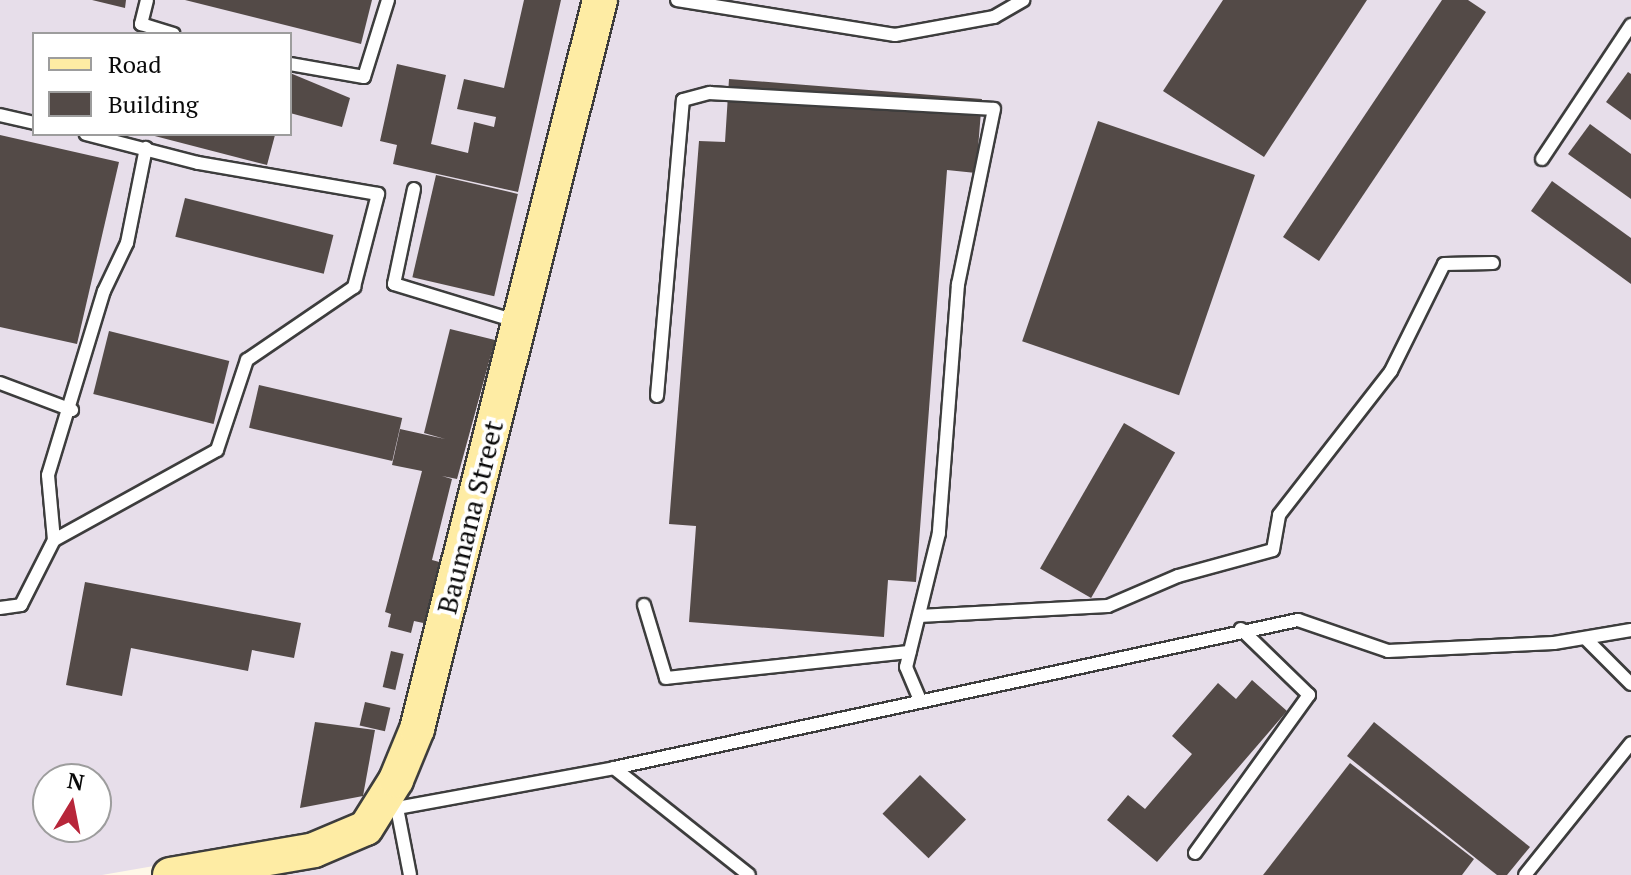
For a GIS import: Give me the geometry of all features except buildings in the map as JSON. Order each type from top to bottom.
[{"type":"main road","name":"Baumana Street","points":[[170,875],[314,850],[366,828],[389,805],[417,729],[600,0]]},
{"type":"lane","points":[[147,0],[141,24],[167,32]]},
{"type":"lane","points":[[292,64],[364,77],[388,0]]},
{"type":"lane","points":[[677,0],[895,35],[994,17],[1023,0]]},
{"type":"lane","points":[[1542,159],[1631,25]]},
{"type":"lane","points":[[657,396],[683,100],[710,93],[994,109],[958,284],[939,533],[906,667],[920,700]]},
{"type":"lane","points":[[0,115],[32,123]]},
{"type":"lane","points":[[54,540],[217,450],[247,360],[354,287],[378,194],[95,136]]},
{"type":"lane","points":[[0,608],[21,605],[54,540],[48,475],[72,410],[104,291],[127,243],[146,148]]},
{"type":"lane","points":[[414,189],[394,284],[519,322]]},
{"type":"lane","points":[[919,616],[1108,606],[1178,576],[1273,550],[1279,515],[1391,371],[1444,264],[1493,263]]},
{"type":"lane","points":[[0,383],[72,410]]},
{"type":"lane","points":[[644,605],[666,678],[910,652]]},
{"type":"lane","points":[[410,875],[389,805],[614,768],[1241,629],[1298,620],[1388,651],[1585,638],[1631,630]]},
{"type":"lane","points":[[1195,853],[1309,695],[1241,629]]},
{"type":"lane","points":[[1585,638],[1631,684]]},
{"type":"lane","points":[[1525,875],[1631,743]]},
{"type":"lane","points":[[614,768],[749,875]]},
{"type":"shaded area","points":[[0,0],[587,0],[405,726],[357,818],[310,839],[102,875],[0,875]]},
{"type":"shaded area","points":[[613,0],[1631,0],[1631,875],[243,875],[374,838]]}]
